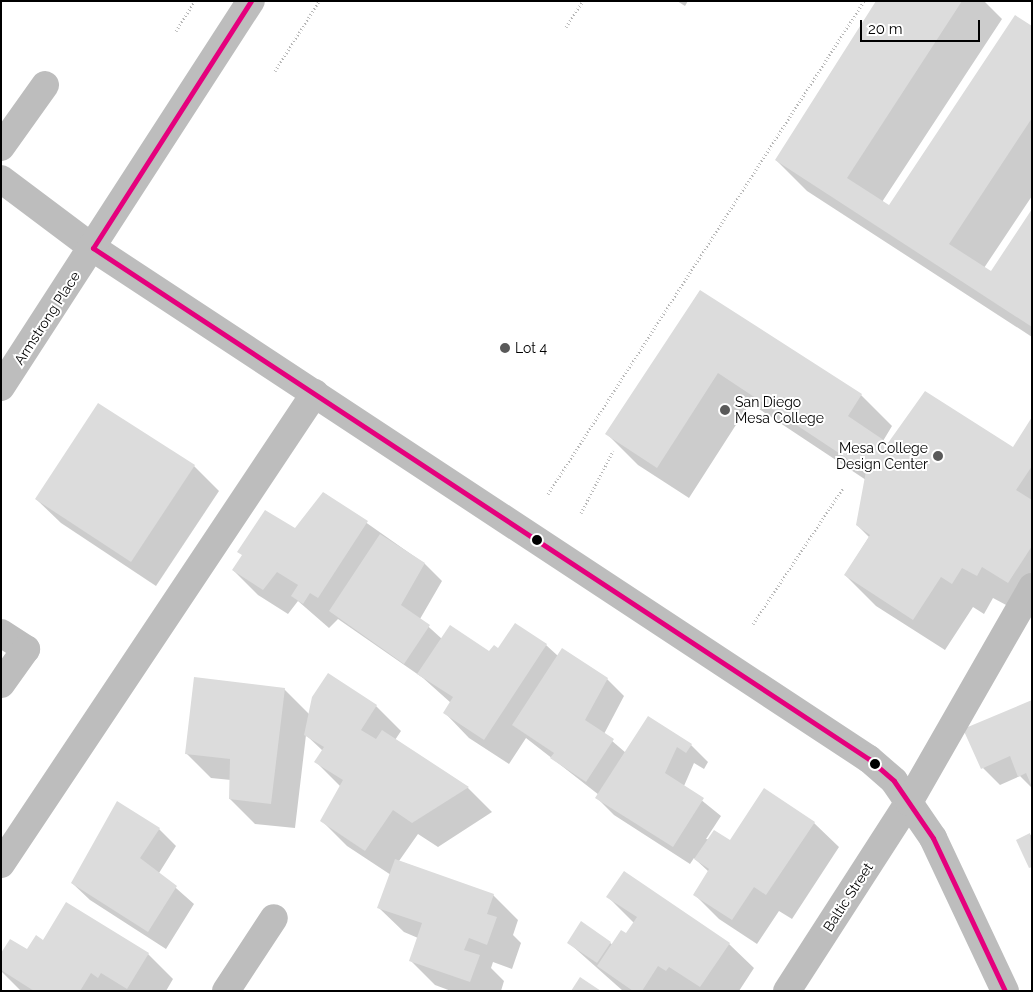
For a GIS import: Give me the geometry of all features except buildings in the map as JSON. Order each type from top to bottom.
[{"type":"street","name":"Armstrong Place","points":[[1,387],[93,248],[190,91],[251,1]]},
{"type":"street","points":[[1,147],[45,85]]},
{"type":"street","points":[[1,179],[93,248],[835,734],[894,781],[933,838],[1005,991]]},
{"type":"street","points":[[1,864],[315,393]]},
{"type":"street","name":"Baltic Street","points":[[787,991],[908,802],[1032,587]]},
{"type":"street","points":[[1,633],[26,649],[1,684]]},
{"type":"street","points":[[226,991],[274,918]]},
{"type":"path","points":[[176,31],[195,1]]},
{"type":"path","points":[[275,71],[319,1]]},
{"type":"path","points":[[566,27],[583,1]]},
{"type":"path","points":[[548,494],[864,1]]},
{"type":"path","points":[[581,513],[613,452]]},
{"type":"path","points":[[753,624],[843,488]]},
{"type":"transit line","points":[[93,248],[251,1]]},
{"type":"transit line","points":[[93,248],[869,759],[894,781],[933,838],[1005,991]]},
{"type":"place","name":"Lot 4","points":[[505,348]]},
{"type":"place","name":"San Diego Mesa College","points":[[725,410]]},
{"type":"place","name":"Mesa College Design Center","points":[[938,456]]}]
